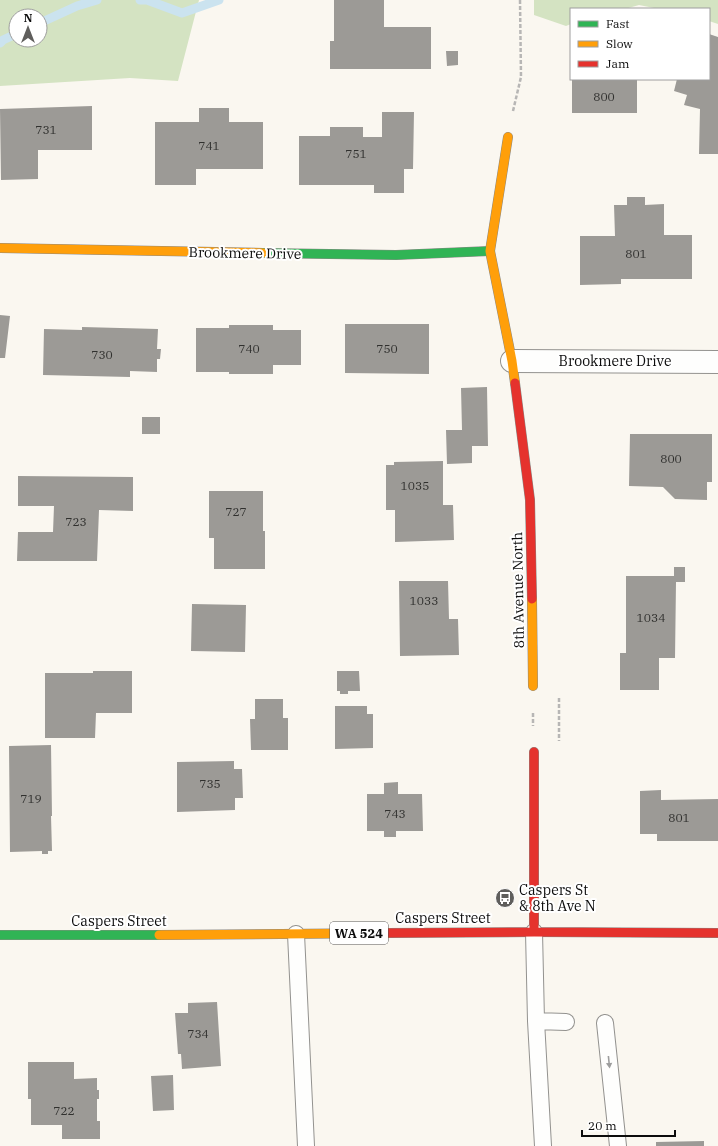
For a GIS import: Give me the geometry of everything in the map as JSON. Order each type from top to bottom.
[{"type":"street","points":[[490,250],[508,136]]},
{"type":"street","name":"Brookmere Drive","points":[[0,248],[396,255],[490,250]]},
{"type":"street","name":"8th Avenue North","points":[[490,250],[512,361],[530,500],[533,686]]},
{"type":"street","name":"Brookmere Drive","points":[[512,361],[718,362]]},
{"type":"street","points":[[534,752],[534,932]]},
{"type":"street","name":"Caspers Street","points":[[0,935],[534,932],[718,933]]},
{"type":"lane","points":[[534,932],[536,1021],[543,1146]]},
{"type":"lane","points":[[296,934],[306,1146]]},
{"type":"lane","points":[[536,1021],[566,1022]]},
{"type":"lane","points":[[605,1023],[618,1146]]},
{"type":"path","points":[[508,136],[521,77],[520,0]]},
{"type":"path","points":[[533,686],[534,752]]},
{"type":"green space","points":[[0,0],[199,0],[178,81],[130,78],[0,86]]},
{"type":"green space","points":[[534,0],[718,0],[718,24],[710,21],[710,8],[654,8],[639,5],[628,8],[570,8],[570,24],[566,26],[534,15]]},
{"type":"building","points":[[334,0],[384,0],[384,27],[431,27],[431,69],[330,69],[330,41],[334,41]]},
{"type":"building","points":[[710,34],[718,37],[718,154],[699,154],[700,109],[684,105],[687,95],[674,91],[677,80],[710,80]]},
{"type":"building","points":[[446,51],[458,51],[458,65],[447,66]]},
{"type":"building","points":[[572,80],[637,80],[637,113],[572,113]]},
{"type":"building","points":[[92,106],[92,150],[38,150],[38,179],[1,180],[0,109]]},
{"type":"building","points":[[199,108],[229,108],[229,122],[263,122],[263,169],[196,169],[196,185],[155,185],[155,122],[199,122]]},
{"type":"building","points":[[382,112],[414,112],[413,169],[404,169],[404,193],[374,193],[374,185],[299,185],[299,136],[330,136],[330,127],[363,127],[363,137],[382,137]]},
{"type":"building","points":[[627,197],[645,197],[645,205],[664,204],[664,235],[692,235],[692,279],[621,279],[621,284],[580,285],[580,236],[615,236],[614,205],[627,205]]},
{"type":"building","points":[[0,315],[10,316],[5,358],[0,358]]},
{"type":"building","points":[[345,324],[429,324],[429,374],[345,373]]},
{"type":"building","points":[[229,325],[273,325],[273,330],[301,330],[301,365],[273,365],[273,374],[196,372],[196,328],[229,328]]},
{"type":"building","points":[[82,327],[158,329],[157,349],[161,349],[160,359],[157,359],[157,372],[130,371],[130,377],[43,375],[44,329],[82,330]]},
{"type":"building","points":[[487,387],[488,446],[472,446],[472,463],[447,464],[446,430],[462,430],[461,388]]},
{"type":"building","points":[[142,417],[160,417],[160,434],[142,434]]},
{"type":"building","points":[[630,434],[712,434],[712,482],[707,482],[707,500],[675,499],[663,487],[629,486]]},
{"type":"building","points":[[443,461],[443,505],[453,505],[454,540],[395,542],[395,510],[386,510],[386,465],[394,465],[394,462]]},
{"type":"building","points":[[18,476],[133,477],[133,511],[99,510],[97,561],[17,561],[18,532],[53,532],[54,506],[18,506]]},
{"type":"building","points":[[209,491],[263,491],[265,569],[214,569],[214,538],[209,538]]},
{"type":"building","points":[[674,567],[685,567],[685,582],[676,582],[675,658],[659,658],[659,690],[620,690],[620,653],[626,653],[626,576],[674,576]]},
{"type":"building","points":[[399,581],[448,581],[449,619],[458,619],[459,655],[400,656]]},
{"type":"building","points":[[192,604],[246,605],[245,652],[191,651]]},
{"type":"building","points":[[93,671],[132,671],[132,713],[96,713],[95,738],[45,738],[45,673],[93,673]]},
{"type":"building","points":[[337,671],[359,671],[360,691],[348,691],[348,694],[340,694],[340,691],[337,691]]},
{"type":"building","points":[[255,699],[283,699],[283,718],[288,718],[288,750],[251,750],[250,719],[255,719]]},
{"type":"building","points":[[335,706],[367,706],[367,714],[373,714],[373,748],[335,749]]},
{"type":"building","points":[[51,745],[52,851],[48,851],[48,854],[42,854],[42,851],[10,852],[9,746]]},
{"type":"building","points":[[234,761],[234,769],[242,769],[243,798],[235,798],[235,810],[177,812],[177,762]]},
{"type":"building","points":[[398,782],[398,794],[422,794],[423,831],[396,831],[396,837],[384,837],[384,831],[367,831],[367,794],[384,794],[384,783]]},
{"type":"building","points":[[661,790],[661,800],[718,799],[718,841],[657,841],[657,834],[640,834],[640,791]]},
{"type":"building","points":[[217,1002],[221,1066],[182,1069],[181,1054],[178,1054],[175,1013],[188,1013],[188,1003]]},
{"type":"building","points":[[28,1062],[74,1062],[74,1079],[97,1078],[99,1099],[97,1099],[97,1121],[100,1121],[100,1139],[62,1139],[62,1125],[31,1125],[31,1099],[28,1099]]},
{"type":"building","points":[[173,1075],[174,1110],[153,1111],[151,1076]]},
{"type":"building","points":[[704,1141],[704,1146],[656,1146],[656,1142]]},
{"type":"waterway","points":[[48,19],[77,6],[97,0]]},
{"type":"waterway","points":[[140,0],[147,0],[182,13],[219,0]]},
{"type":"waterway","points":[[0,43],[8,38]]},
{"type":"traffic: fast","points":[[263,253],[396,255],[490,251]]},
{"type":"traffic: fast","points":[[0,935],[159,935]]},
{"type":"traffic: slow","points":[[508,137],[490,251],[515,383]]},
{"type":"traffic: slow","points":[[0,248],[263,253]]},
{"type":"traffic: slow","points":[[532,599],[533,686]]},
{"type":"traffic: slow","points":[[159,935],[388,933]]},
{"type":"traffic: jam","points":[[515,383],[530,500],[532,599]]},
{"type":"traffic: jam","points":[[534,752],[534,932]]},
{"type":"traffic: jam","points":[[388,933],[718,933]]},
{"type":"place","name":"Caspers St & 8th Ave N","points":[[505,898]]}]
